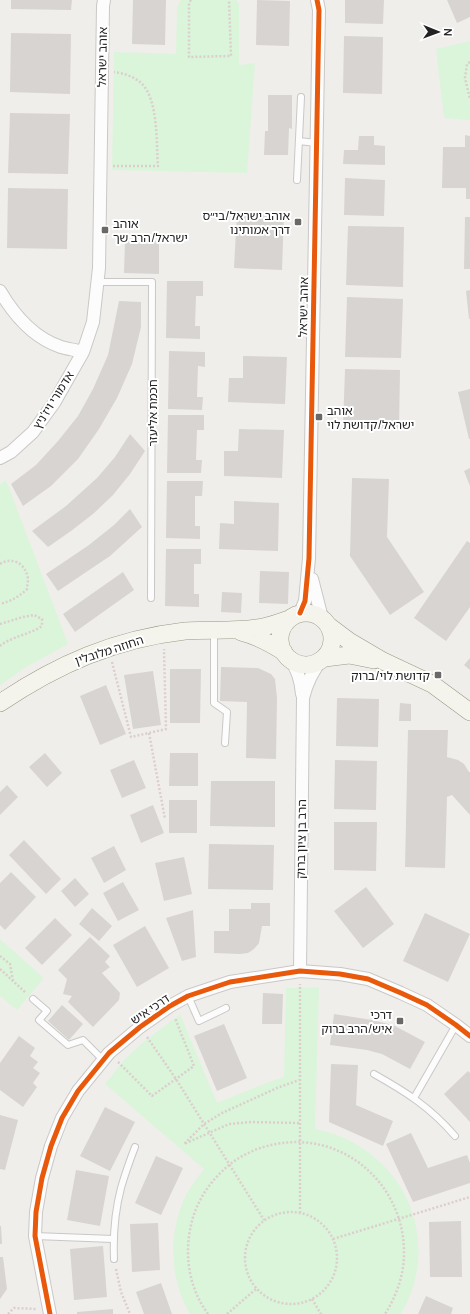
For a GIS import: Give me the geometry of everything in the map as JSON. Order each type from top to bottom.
[{"type":"street","name":"אוהב ישראל","points":[[83,352],[93,322],[99,268],[104,0]]},
{"type":"street","name":"אוהב ישראל","points":[[295,616],[306,601],[309,558],[317,0]]},
{"type":"street","points":[[0,291],[10,307],[40,336],[60,346],[83,352]]},
{"type":"street","name":"אדמורי ויז'ניץ","points":[[0,458],[11,452],[36,429],[54,403],[83,352]]},
{"type":"street","name":"אוהב ישראל","points":[[309,558],[314,589],[326,622]]},
{"type":"street","points":[[395,666],[376,660],[349,655],[323,659],[314,664],[297,664],[287,656],[281,645],[281,631],[285,624],[295,616],[308,612],[315,614],[349,641],[432,684],[470,712]]},
{"type":"street","name":"החוזה מלובלין","points":[[0,703],[21,689],[60,667],[109,648],[138,639],[164,634],[262,627],[295,616]]},
{"type":"street","points":[[323,659],[332,646],[333,639],[332,632],[326,622]]},
{"type":"street","name":"החוזה מלובלין","points":[[221,630],[250,634],[272,644],[287,656]]},
{"type":"street","name":"הרב בן ציון ברוק","points":[[287,656],[296,668],[299,676],[302,687],[303,707]]},
{"type":"street","name":"הרב בן ציון ברוק","points":[[300,971],[303,698],[306,685],[323,659]]},
{"type":"street","name":"דרכי איש","points":[[50,1310],[35,1236],[36,1212],[42,1178],[59,1125],[78,1091],[106,1057],[140,1027],[170,1006],[188,996],[230,982],[300,971],[340,974],[368,979],[427,1005],[470,1036]]},
{"type":"lane","points":[[297,180],[301,96]]},
{"type":"lane","points":[[299,141],[316,143]]},
{"type":"lane","name":"חכמת אליעזר","points":[[97,282],[152,282],[151,598]]},
{"type":"lane","points":[[221,630],[214,703],[226,712],[225,743]]},
{"type":"lane","points":[[188,996],[199,1021],[226,1008]]},
{"type":"lane","points":[[33,999],[47,1011],[39,1020],[68,1046],[83,1040],[106,1057]]},
{"type":"lane","points":[[414,1098],[456,1025]]},
{"type":"lane","points":[[374,1074],[414,1098],[442,1122],[455,1136]]},
{"type":"lane","points":[[114,1259],[113,1239],[121,1188],[136,1147]]},
{"type":"lane","points":[[35,1236],[113,1239]]},
{"type":"path","points":[[191,0],[189,57],[231,56],[229,0]]},
{"type":"path","points":[[470,62],[467,64],[464,78],[470,98]]},
{"type":"path","points":[[100,166],[158,166],[155,117],[152,104],[146,90],[140,82],[127,74],[102,69]]},
{"type":"path","points":[[0,564],[6,561],[15,561],[23,567],[28,580],[27,589],[20,596],[0,604]]},
{"type":"path","points":[[0,624],[34,615],[42,619],[42,626],[35,631],[6,642],[0,646]]},
{"type":"path","points":[[109,648],[131,737],[166,729],[164,634]]},
{"type":"path","points":[[149,733],[165,819]]},
{"type":"path","points":[[0,956],[10,964],[13,981]]},
{"type":"path","points":[[0,969],[33,999]]},
{"type":"path","points":[[300,971],[300,1213]]},
{"type":"path","points":[[106,1057],[152,1096],[194,1066],[170,1006]]},
{"type":"path","points":[[140,1027],[176,1079],[264,1220]]},
{"type":"path","points":[[299,1080],[222,1113],[204,1124],[184,1144],[229,1124],[252,1122],[299,1123]]},
{"type":"path","points":[[208,1314],[201,1305],[195,1292],[190,1276],[187,1255],[188,1234],[199,1201],[208,1186],[230,1165],[251,1152],[267,1146],[285,1142],[319,1144],[339,1151],[370,1171],[380,1182],[392,1201],[404,1238],[404,1256],[398,1288],[385,1314]]},
{"type":"path","points":[[333,1239],[470,1197]]},
{"type":"path","points":[[281,1213],[300,1213],[310,1216],[327,1229],[333,1239],[337,1252],[336,1266],[332,1280],[323,1291],[312,1300],[297,1304],[282,1304],[268,1298],[256,1289],[248,1276],[245,1260],[246,1245],[253,1231],[264,1220],[281,1213]]},
{"type":"path","points":[[114,1259],[121,1292],[130,1314]]},
{"type":"path","points":[[227,1314],[256,1289]]},
{"type":"path","points":[[312,1300],[321,1314]]},
{"type":"path","points":[[8,1314],[14,1308],[50,1310]]},
{"type":"green space","points":[[181,0],[236,0],[239,4],[239,65],[255,63],[247,173],[112,170],[114,52],[176,54],[177,7]]},
{"type":"green space","points":[[470,41],[470,120],[444,118],[436,49]]},
{"type":"green space","points":[[6,480],[68,644],[26,667],[0,685],[0,484]]},
{"type":"green space","points":[[0,939],[44,978],[17,1010],[0,996]]},
{"type":"green space","points":[[319,987],[315,1129],[340,1137],[363,1149],[382,1164],[398,1183],[410,1205],[417,1228],[418,1254],[415,1280],[411,1294],[401,1314],[190,1314],[178,1286],[173,1255],[174,1239],[180,1209],[186,1195],[192,1184],[204,1169],[105,1084],[124,1060],[140,1045],[180,1014],[217,1103],[284,1077],[286,988]]},
{"type":"building","points":[[11,0],[72,0],[71,10],[11,9]]},
{"type":"building","points":[[133,0],[166,0],[165,45],[132,44]]},
{"type":"building","points":[[257,0],[290,1],[289,46],[256,45]]},
{"type":"building","points":[[345,0],[384,0],[383,24],[345,23]]},
{"type":"building","points":[[447,0],[470,0],[470,17],[457,23]]},
{"type":"building","points":[[11,33],[71,34],[70,94],[10,92]]},
{"type":"building","points":[[344,36],[383,37],[382,94],[343,93]]},
{"type":"building","points":[[268,95],[292,95],[292,129],[289,128],[288,155],[264,155],[265,131],[268,131]]},
{"type":"building","points":[[10,113],[70,114],[68,174],[8,173]]},
{"type":"building","points":[[465,135],[470,136],[470,199],[466,199],[466,188],[442,188],[443,147],[465,147]]},
{"type":"building","points":[[359,136],[374,136],[374,145],[385,146],[385,165],[343,164],[344,150],[358,150]]},
{"type":"building","points":[[345,178],[385,180],[384,216],[344,215]]},
{"type":"building","points":[[8,188],[68,189],[67,249],[7,248]]},
{"type":"building","points":[[237,213],[284,215],[282,270],[234,268]]},
{"type":"building","points":[[465,217],[470,217],[470,269],[464,269]]},
{"type":"building","points":[[348,226],[404,227],[403,287],[346,285]]},
{"type":"building","points":[[125,241],[159,241],[159,274],[124,273]]},
{"type":"building","points":[[167,281],[203,281],[203,296],[196,296],[195,326],[200,326],[200,339],[166,338]]},
{"type":"building","points":[[470,290],[470,319],[469,319],[466,291]]},
{"type":"building","points":[[347,297],[403,299],[401,358],[345,357]]},
{"type":"building","points":[[119,301],[141,302],[141,327],[132,364],[117,398],[99,429],[78,459],[51,486],[23,506],[11,484],[36,465],[78,416],[93,389],[108,355]]},
{"type":"building","points":[[169,351],[205,352],[205,367],[198,366],[197,397],[203,397],[202,410],[168,409]]},
{"type":"building","points":[[243,356],[287,357],[285,404],[228,402],[229,378],[243,378]]},
{"type":"building","points":[[345,369],[400,370],[399,429],[343,427]]},
{"type":"building","points":[[470,389],[470,439],[469,439],[458,392]]},
{"type":"building","points":[[168,415],[204,415],[204,430],[197,430],[196,460],[202,460],[201,473],[167,473]]},
{"type":"building","points":[[239,429],[284,430],[282,478],[224,476],[224,451],[238,451]]},
{"type":"building","points":[[130,434],[145,451],[130,474],[113,495],[93,514],[48,547],[32,531],[66,506],[97,478],[115,457]]},
{"type":"building","points":[[470,468],[470,486],[464,471]]},
{"type":"building","points":[[352,478],[389,479],[387,537],[424,592],[390,615],[350,556]]},
{"type":"building","points":[[167,481],[203,481],[202,496],[195,496],[195,526],[200,526],[200,539],[166,538]]},
{"type":"building","points":[[234,501],[279,503],[278,551],[219,549],[220,523],[234,524]]},
{"type":"building","points":[[130,509],[142,527],[110,556],[58,591],[46,574],[89,545],[114,525]]},
{"type":"building","points":[[467,541],[470,543],[470,607],[446,641],[414,618]]},
{"type":"building","points":[[166,549],[201,549],[201,564],[194,564],[194,594],[199,594],[199,607],[165,606]]},
{"type":"building","points":[[260,571],[289,572],[288,604],[259,603]]},
{"type":"building","points":[[123,572],[134,590],[75,632],[63,614]]},
{"type":"building","points":[[222,592],[242,593],[241,613],[221,612]]},
{"type":"building","points":[[470,658],[470,670],[464,665]]},
{"type":"building","points":[[221,667],[258,668],[271,674],[275,679],[277,698],[276,759],[246,758],[247,702],[220,701]]},
{"type":"building","points":[[170,669],[201,669],[200,723],[170,723]]},
{"type":"building","points":[[153,671],[161,725],[133,729],[124,675]]},
{"type":"building","points":[[106,685],[126,734],[100,745],[80,696]]},
{"type":"building","points":[[337,698],[379,699],[378,747],[336,746]]},
{"type":"building","points":[[400,703],[411,704],[411,721],[399,721]]},
{"type":"building","points":[[408,730],[448,730],[447,757],[458,760],[464,764],[470,772],[470,815],[452,795],[447,797],[445,868],[405,867]]},
{"type":"building","points":[[45,753],[62,773],[47,787],[29,767]]},
{"type":"building","points":[[170,753],[198,753],[198,786],[169,786]]},
{"type":"building","points":[[134,760],[146,788],[122,798],[110,770]]},
{"type":"building","points":[[335,760],[377,761],[376,810],[334,809]]},
{"type":"building","points":[[211,781],[275,781],[275,827],[210,826]]},
{"type":"building","points":[[7,785],[18,797],[0,815],[0,792]]},
{"type":"building","points":[[169,800],[197,800],[197,833],[169,833]]},
{"type":"building","points":[[153,805],[164,833],[141,843],[130,815]]},
{"type":"building","points":[[334,822],[377,822],[376,871],[334,870]]},
{"type":"building","points":[[24,840],[61,879],[46,894],[9,855]]},
{"type":"building","points":[[209,844],[274,845],[273,890],[208,889]]},
{"type":"building","points":[[114,846],[126,870],[104,883],[91,858]]},
{"type":"building","points":[[184,857],[192,894],[164,901],[155,863]]},
{"type":"building","points":[[11,872],[36,897],[5,930],[0,925],[0,883]]},
{"type":"building","points":[[75,878],[89,894],[75,907],[61,891]]},
{"type":"building","points":[[123,882],[139,910],[118,921],[103,893]]},
{"type":"building","points":[[366,887],[394,924],[363,948],[334,911]]},
{"type":"building","points":[[251,903],[270,903],[270,926],[262,926],[259,943],[248,953],[214,953],[214,931],[229,931],[229,909],[251,909]]},
{"type":"building","points":[[92,908],[112,926],[99,941],[79,924]]},
{"type":"building","points":[[193,910],[196,957],[182,961],[166,918]]},
{"type":"building","points":[[425,913],[470,934],[448,982],[403,961]]},
{"type":"building","points":[[55,918],[72,935],[42,965],[25,948]]},
{"type":"building","points":[[145,926],[169,968],[137,987],[113,945]]},
{"type":"building","points":[[90,937],[110,956],[105,962],[110,967],[102,973],[120,993],[119,1000],[93,1027],[68,1002],[72,996],[63,994],[67,979],[58,970]]},
{"type":"building","points":[[263,993],[283,994],[282,1024],[262,1024]]},
{"type":"building","points":[[62,1005],[83,1024],[69,1040],[48,1021]]},
{"type":"building","points":[[334,1014],[393,1025],[425,1042],[410,1069],[382,1054],[367,1050],[330,1045]]},
{"type":"building","points":[[224,1024],[247,1078],[217,1091],[194,1036]]},
{"type":"building","points":[[19,1036],[35,1048],[30,1056],[38,1062],[33,1068],[40,1073],[33,1083],[37,1087],[23,1107],[0,1090],[0,1063]]},
{"type":"building","points":[[331,1064],[358,1065],[356,1105],[393,1121],[383,1146],[329,1122]]},
{"type":"building","points":[[468,1071],[470,1073],[470,1122],[444,1094]]},
{"type":"building","points":[[105,1107],[135,1122],[110,1171],[80,1156]]},
{"type":"building","points":[[0,1115],[18,1120],[5,1170],[0,1169]]},
{"type":"building","points":[[411,1133],[428,1168],[467,1155],[470,1163],[470,1183],[413,1202],[386,1144]]},
{"type":"building","points":[[156,1156],[183,1168],[161,1215],[135,1203]]},
{"type":"building","points":[[76,1170],[109,1176],[100,1226],[67,1220]]},
{"type":"building","points":[[461,1221],[462,1277],[430,1277],[429,1222]]},
{"type":"building","points":[[158,1223],[160,1270],[132,1272],[130,1224]]},
{"type":"building","points":[[1,1226],[2,1244],[0,1244]]},
{"type":"building","points":[[103,1246],[107,1297],[74,1300],[70,1249]]},
{"type":"building","points":[[0,1257],[3,1257],[7,1289],[0,1299]]},
{"type":"building","points":[[161,1283],[172,1314],[144,1314],[136,1292]]},
{"type":"building","points":[[426,1296],[453,1308],[451,1314],[418,1314]]},
{"type":"building","points":[[113,1309],[113,1314],[77,1314],[77,1312]]},
{"type":"cycle path","points":[[300,613],[305,601],[309,558],[319,10],[317,0]]},
{"type":"cycle path","points":[[50,1314],[35,1236],[36,1212],[42,1178],[51,1146],[62,1118],[78,1091],[109,1053],[140,1027],[170,1006],[188,996],[230,982],[300,971],[340,974],[368,979],[427,1005],[470,1036]]},
{"type":"place","name":"אוהב ישראל/בי״ס דרך אמותינו","points":[[298,222]]},
{"type":"place","name":"אוהב ישראל/הרב שך","points":[[105,230]]},
{"type":"place","name":"אוהב ישראל/קדושת לוי","points":[[319,417]]},
{"type":"place","name":"קדושת לוי/ברוק","points":[[438,675]]},
{"type":"place","name":"דרכי איש/הרב ברוק","points":[[400,1021]]}]
